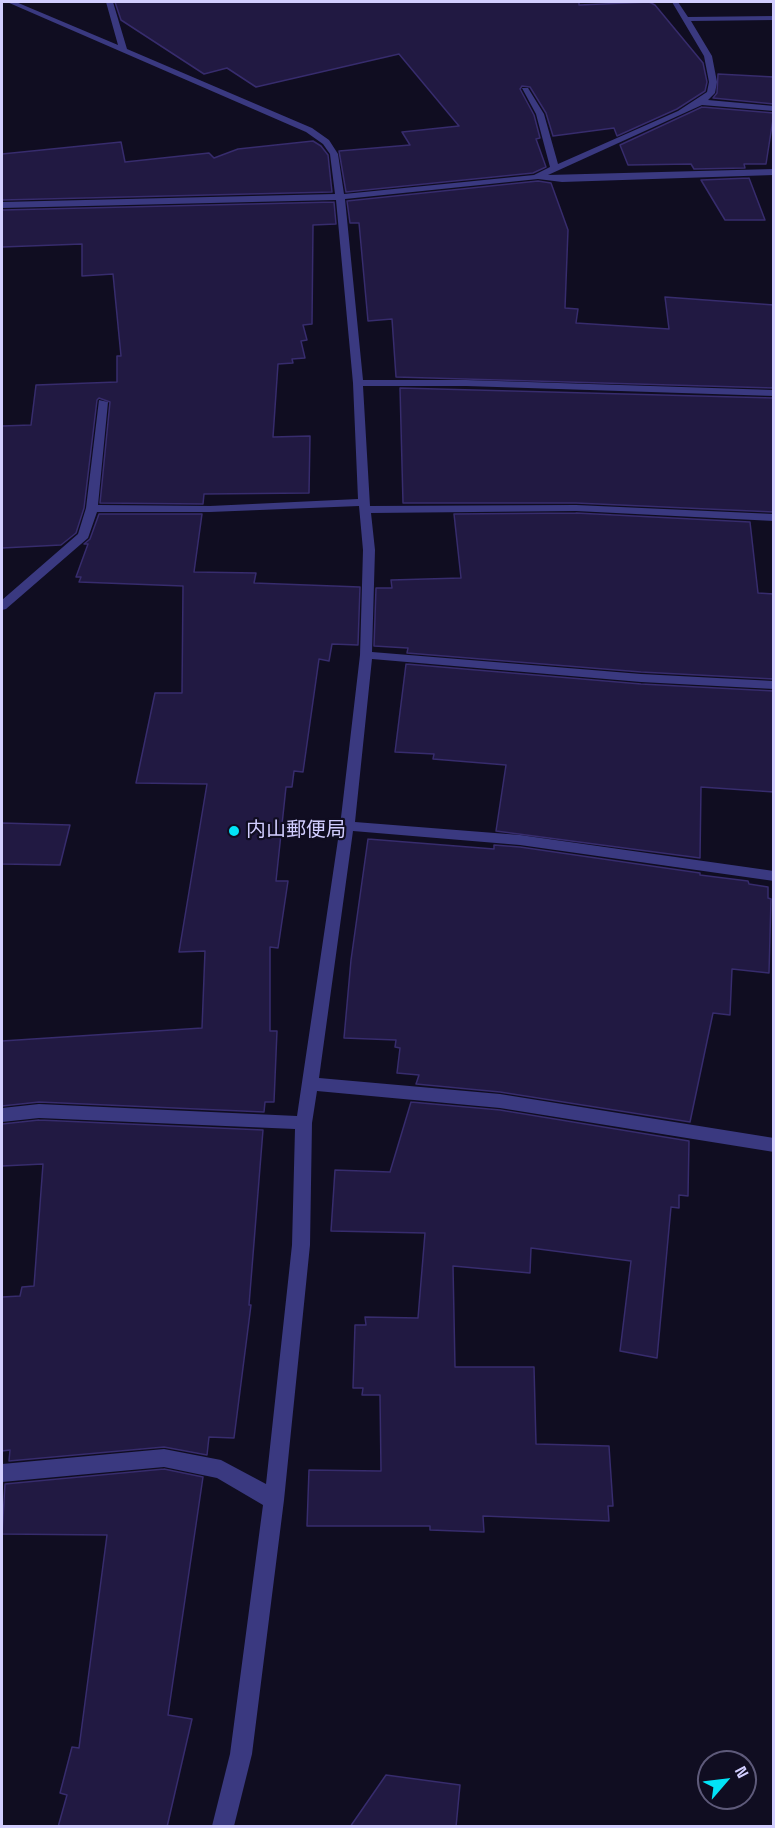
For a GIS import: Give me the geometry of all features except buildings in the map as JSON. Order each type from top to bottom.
[{"type":"street","points":[[11,2],[309,130],[326,142],[334,154],[340,197],[358,383],[369,550],[366,655],[347,826],[304,1123],[301,1245],[274,1500],[241,1754],[223,1827]]},
{"type":"street","points":[[110,2],[123,49]]},
{"type":"street","points":[[536,177],[701,102],[711,93],[711,69],[708,56],[675,2]]},
{"type":"street","points":[[686,19],[774,18]]},
{"type":"street","points":[[525,90],[540,114],[555,168]]},
{"type":"street","points":[[701,102],[774,109]]},
{"type":"street","points":[[2,205],[340,197],[536,177],[774,172]]},
{"type":"street","points":[[358,383],[466,383],[774,393]]},
{"type":"street","points":[[2,606],[84,535],[92,508],[103,402]]},
{"type":"street","points":[[92,508],[210,509],[365,506],[576,508],[774,518]]},
{"type":"street","points":[[366,655],[641,678],[774,685]]},
{"type":"street","points":[[347,826],[520,840],[774,876]]},
{"type":"street","points":[[309,1084],[500,1101],[774,1145]]},
{"type":"street","points":[[2,1115],[39,1111],[304,1123]]},
{"type":"street","points":[[2,1473],[164,1458],[221,1469],[274,1500]]},
{"type":"place","name":"内山郵便局","points":[[234,831]]}]
